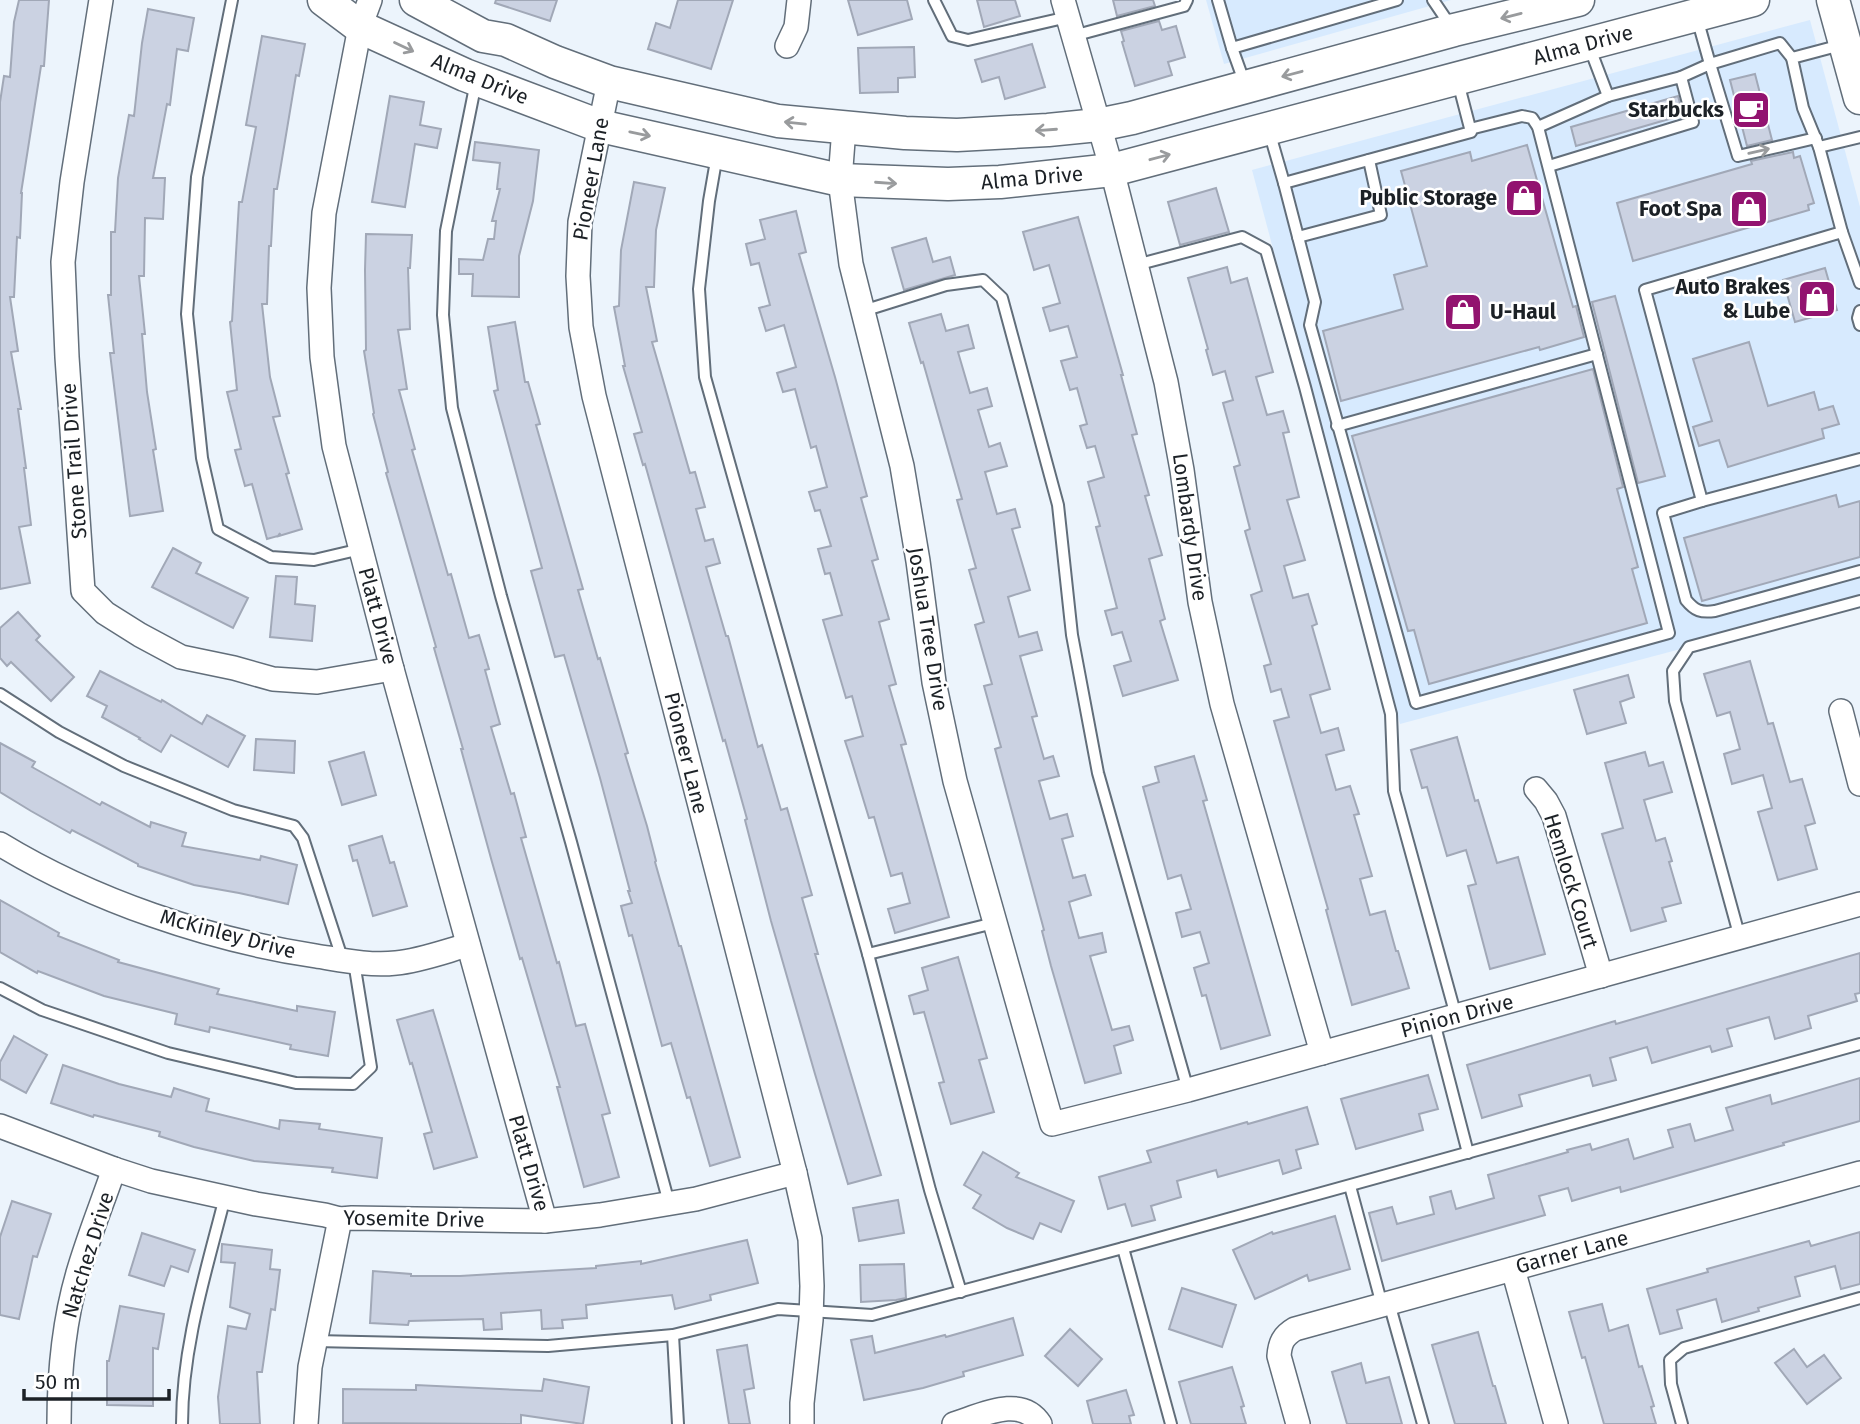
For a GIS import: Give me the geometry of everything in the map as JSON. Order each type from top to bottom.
[{"type":"main road","name":"Alma Drive","points":[[324,0],[365,13],[477,80],[600,125],[840,180],[948,184],[1000,182],[1112,170],[1753,0]]},
{"type":"main road","name":"Alma Drive","points":[[416,0],[483,36],[506,40],[609,82],[778,121],[957,135],[1048,130],[1098,125],[1132,118],[1454,30],[1578,0]]},
{"type":"main road","points":[[1833,0],[1860,98]]},
{"type":"main road","points":[[1454,30],[1461,77]]},
{"type":"street","name":"Stone Trail Drive","points":[[101,0],[72,182],[63,262],[83,591],[105,613],[181,657],[273,679],[317,682],[392,669]]},
{"type":"street","points":[[787,46],[796,27],[799,0]]},
{"type":"street","name":"Platt Drive","points":[[365,13],[324,213],[319,288],[322,357],[334,446],[392,669],[545,1221]]},
{"type":"street","name":"Lombardy Drive","points":[[1068,18],[1112,170],[1166,382],[1182,470],[1200,602],[1222,704],[1322,1053]]},
{"type":"street","name":"Pioneer Lane","points":[[609,82],[580,222],[578,276],[581,327],[601,423],[810,1239],[811,1310],[802,1424]]},
{"type":"street","name":"Joshua Tree Drive","points":[[844,128],[840,180],[851,264],[902,466],[934,682],[954,781],[1052,1124]]},
{"type":"street","points":[[1841,711],[1860,784]]},
{"type":"street","name":"Hemlock Court","points":[[1536,789],[1554,816],[1601,976]]},
{"type":"street","name":"McKinley Drive","points":[[0,844],[112,899],[189,927],[284,951],[367,964],[398,963],[468,945]]},
{"type":"street","name":"Pinion Drive","points":[[1052,1124],[1188,1090],[1860,904]]},
{"type":"street","name":"Yosemite Drive","points":[[1,1130],[151,1181],[340,1219],[545,1221],[696,1199],[795,1173]]},
{"type":"street","name":"Natchez Drive","points":[[59,1424],[59,1393],[66,1323],[78,1273],[114,1170]]},
{"type":"street","name":"Garner Lane","points":[[1298,1424],[1279,1356],[1280,1345],[1286,1335],[1295,1329],[1860,1173]]},
{"type":"street","points":[[306,1424],[310,1367],[340,1219]]},
{"type":"street","points":[[1513,1269],[1556,1424]]},
{"type":"street","points":[[954,1424],[1015,1408],[1027,1411],[1040,1424]]},
{"type":"lane","points":[[232,0],[197,177],[187,314],[202,458],[218,529],[271,557],[314,560],[361,549]]},
{"type":"lane","points":[[934,0],[952,36],[968,40],[1068,18],[1184,6],[1187,0]]},
{"type":"lane","points":[[1218,0],[1245,87]]},
{"type":"lane","points":[[1232,48],[1397,0]]},
{"type":"lane","points":[[1433,0],[1454,30]]},
{"type":"lane","points":[[1696,15],[1738,156],[1860,137]]},
{"type":"lane","points":[[1538,127],[1608,96],[1681,77],[1710,64],[1780,43],[1792,58],[1803,107],[1818,143],[1842,232],[1860,283]]},
{"type":"lane","points":[[1588,44],[1608,96]]},
{"type":"lane","points":[[1792,58],[1846,44]]},
{"type":"lane","points":[[1284,183],[1471,132],[1461,77]]},
{"type":"lane","points":[[1549,166],[1693,122],[1681,77]]},
{"type":"lane","points":[[477,80],[446,231],[443,315],[452,408],[501,596],[669,1203]]},
{"type":"lane","points":[[1269,128],[1315,302],[1310,325],[1416,703],[1669,633],[1538,127],[1532,118],[1522,116],[1470,129]]},
{"type":"lane","points":[[718,151],[699,289],[705,377],[868,954],[930,1190],[961,1292]]},
{"type":"lane","points":[[1298,237],[1381,215],[1368,160]]},
{"type":"lane","points":[[1702,501],[1644,290],[1842,232]]},
{"type":"lane","points":[[1136,265],[1242,237],[1266,250],[1391,714],[1394,790],[1445,1019],[1468,1153]]},
{"type":"lane","points":[[863,311],[946,285],[983,280],[1002,298],[1058,505],[1072,635],[1098,773],[1188,1090]]},
{"type":"lane","points":[[1860,311],[1860,325]]},
{"type":"lane","points":[[1337,426],[1597,354]]},
{"type":"lane","points":[[1860,458],[1663,513],[1686,600],[1693,609],[1703,613],[1860,570]]},
{"type":"lane","points":[[1740,937],[1675,701],[1673,671],[1689,647],[1860,601]]},
{"type":"lane","points":[[0,694],[59,732],[124,766],[233,810],[294,826],[303,838],[349,961],[371,1067],[353,1084],[296,1083],[168,1053],[42,1010],[0,988]]},
{"type":"lane","points":[[868,954],[994,923]]},
{"type":"lane","points":[[315,1342],[548,1346],[673,1335],[778,1309],[872,1315],[1860,1044]]},
{"type":"lane","points":[[1350,1185],[1423,1424]]},
{"type":"lane","points":[[182,1424],[182,1392],[195,1316],[225,1197]]},
{"type":"lane","points":[[1123,1248],[1171,1424]]},
{"type":"lane","points":[[1682,1424],[1671,1384],[1670,1360],[1684,1348],[1860,1298]]},
{"type":"lane","points":[[673,1335],[678,1424]]},
{"type":"shaded area","points":[[1206,0],[1451,0],[1224,64]]},
{"type":"shaded area","points":[[1810,20],[1860,207],[1860,601],[1400,724],[1252,170]]},
{"type":"building","points":[[19,0],[49,0],[44,66],[41,66],[21,193],[14,297],[10,297],[18,351],[11,352],[21,409],[18,409],[31,525],[19,527],[30,583],[0,589],[0,102],[4,76],[10,77],[14,22]]},
{"type":"building","points":[[496,0],[557,0],[550,21],[495,3]]},
{"type":"building","points":[[678,0],[733,0],[711,69],[648,49],[656,23],[670,28]]},
{"type":"building","points":[[848,0],[907,0],[912,19],[858,35]]},
{"type":"building","points":[[977,0],[1015,0],[1020,16],[984,27]]},
{"type":"building","points":[[1113,0],[1153,0],[1155,6],[1117,16]]},
{"type":"building","points":[[148,9],[194,18],[188,51],[177,49],[170,105],[167,104],[153,178],[165,178],[163,219],[145,218],[144,276],[139,276],[147,392],[163,511],[130,516],[110,353],[114,353],[108,295],[111,295],[111,232],[115,232],[118,178],[129,115],[134,116]]},
{"type":"building","points":[[1159,21],[1162,30],[1176,26],[1185,57],[1168,62],[1172,75],[1135,86],[1121,31]]},
{"type":"building","points":[[262,36],[305,44],[299,76],[296,75],[277,189],[274,189],[267,304],[262,304],[270,377],[280,416],[273,417],[302,529],[279,536],[280,533],[267,539],[252,484],[245,486],[235,450],[241,449],[227,392],[237,390],[230,322],[239,202],[242,202],[256,127],[246,125]]},
{"type":"building","points":[[1032,44],[1045,87],[1005,99],[999,77],[982,82],[975,60]]},
{"type":"building","points":[[914,47],[915,77],[898,78],[898,92],[860,93],[858,48]]},
{"type":"building","name":"Starbucks","points":[[1755,74],[1772,140],[1747,146],[1730,80]]},
{"type":"building","points":[[390,96],[424,102],[420,125],[441,129],[437,148],[415,144],[405,207],[372,202]]},
{"type":"building","points":[[1678,96],[1683,115],[1576,146],[1571,127]]},
{"type":"building","points":[[475,142],[539,150],[533,201],[519,256],[519,297],[472,296],[473,274],[459,274],[459,259],[483,260],[488,239],[494,239],[496,221],[492,221],[500,189],[497,189],[500,163],[473,160]]},
{"type":"building","points":[[1527,145],[1584,337],[1341,401],[1323,331],[1403,309],[1394,275],[1427,266],[1401,171],[1470,152],[1472,161]]},
{"type":"building","points":[[1793,152],[1794,158],[1800,156],[1814,203],[1808,205],[1809,210],[1633,261],[1617,203],[1752,164],[1751,161]]},
{"type":"building","points":[[634,182],[665,188],[656,230],[654,287],[646,287],[657,341],[652,342],[690,473],[695,472],[705,507],[696,509],[705,541],[713,539],[720,563],[706,567],[758,747],[762,745],[781,810],[787,808],[812,895],[802,898],[818,954],[815,954],[881,1175],[848,1184],[771,921],[725,740],[723,741],[645,464],[643,465],[634,434],[642,432],[623,366],[614,307],[619,306],[621,250]]},
{"type":"building","points":[[1216,188],[1229,232],[1180,245],[1168,202]]},
{"type":"building","points":[[796,211],[806,252],[799,254],[867,496],[861,498],[878,559],[872,561],[889,619],[879,622],[896,684],[889,686],[906,744],[901,745],[949,917],[895,933],[888,909],[910,903],[902,873],[891,876],[874,817],[869,818],[845,741],[863,736],[852,696],[846,698],[823,620],[842,615],[830,573],[825,574],[818,549],[831,546],[820,510],[815,511],[809,492],[827,487],[816,446],[811,448],[795,389],[783,392],[777,373],[796,367],[784,325],[766,331],[759,308],[770,305],[759,263],[751,265],[746,244],[765,239],[760,220]]},
{"type":"building","points":[[1078,217],[1137,434],[1132,435],[1149,495],[1145,496],[1162,555],[1149,559],[1165,619],[1160,621],[1178,680],[1123,696],[1114,666],[1131,661],[1122,632],[1112,635],[1105,611],[1117,608],[1096,527],[1100,526],[1088,482],[1104,477],[1095,446],[1087,448],[1080,426],[1087,424],[1077,388],[1070,390],[1061,361],[1077,357],[1068,326],[1050,331],[1043,308],[1060,303],[1049,265],[1034,270],[1023,232]]},
{"type":"building","points":[[366,234],[412,235],[408,268],[410,329],[398,330],[407,389],[399,390],[415,449],[412,450],[448,575],[451,574],[469,638],[479,635],[489,669],[485,670],[500,724],[491,727],[511,794],[514,793],[526,837],[521,838],[557,963],[559,962],[576,1026],[585,1024],[610,1113],[602,1115],[619,1177],[584,1187],[557,1087],[560,1087],[492,862],[434,648],[436,647],[386,473],[388,472],[373,414],[364,351]]},
{"type":"building","points":[[926,238],[933,262],[950,257],[955,275],[904,290],[892,248]]},
{"type":"building","points":[[1227,267],[1231,283],[1247,278],[1273,372],[1256,377],[1267,415],[1283,411],[1289,432],[1283,433],[1299,497],[1287,500],[1305,560],[1284,566],[1293,598],[1308,594],[1317,624],[1312,626],[1330,689],[1310,695],[1321,733],[1338,728],[1344,750],[1326,755],[1336,790],[1350,786],[1359,814],[1354,815],[1372,876],[1360,879],[1370,915],[1385,911],[1409,988],[1352,1005],[1326,910],[1328,909],[1274,721],[1289,717],[1281,689],[1271,692],[1264,666],[1271,664],[1251,595],[1262,591],[1245,531],[1250,529],[1234,467],[1240,465],[1223,403],[1233,400],[1225,371],[1213,375],[1188,278]]},
{"type":"building","points":[[1825,268],[1837,310],[1795,322],[1783,280]]},
{"type":"building","points":[[1615,296],[1665,476],[1638,483],[1592,302]]},
{"type":"building","points":[[941,314],[946,331],[968,325],[974,348],[958,352],[970,393],[987,388],[992,406],[978,410],[989,447],[1000,443],[1007,466],[985,472],[997,514],[1015,509],[1020,527],[1012,529],[1030,590],[1008,597],[1019,637],[1037,632],[1042,650],[1020,656],[1037,716],[1032,717],[1044,759],[1053,756],[1059,776],[1039,781],[1050,819],[1067,814],[1073,836],[1062,839],[1073,878],[1085,875],[1091,895],[1069,902],[1079,938],[1102,933],[1106,952],[1090,956],[1112,1030],[1129,1026],[1133,1040],[1114,1046],[1121,1073],[1085,1083],[1051,966],[1042,931],[1044,930],[995,749],[1001,747],[984,686],[992,684],[975,625],[984,622],[969,570],[976,568],[957,500],[962,499],[923,362],[921,363],[909,323]]},
{"type":"building","points":[[515,322],[525,382],[528,382],[540,424],[536,425],[583,589],[578,590],[628,753],[625,754],[740,1157],[710,1166],[671,1043],[662,1046],[632,935],[629,936],[621,906],[632,903],[600,778],[564,655],[555,657],[531,571],[542,568],[494,391],[498,390],[488,327]]},
{"type":"building","points":[[1749,342],[1768,406],[1814,392],[1819,410],[1833,406],[1839,424],[1822,429],[1824,438],[1728,467],[1719,440],[1699,446],[1693,427],[1712,421],[1693,359]]},
{"type":"building","points":[[1593,369],[1623,487],[1617,489],[1638,567],[1632,569],[1647,623],[1429,684],[1414,630],[1408,631],[1352,436]]},
{"type":"building","points":[[1836,495],[1839,507],[1860,501],[1860,557],[1702,601],[1684,538]]},
{"type":"building","points":[[173,548],[201,563],[196,573],[248,598],[233,628],[152,587]]},
{"type":"building","points":[[276,576],[297,577],[295,604],[315,606],[312,641],[270,637]]},
{"type":"building","points":[[18,612],[40,636],[36,640],[74,677],[51,701],[11,662],[7,666],[0,658],[0,628]]},
{"type":"building","points":[[1750,661],[1768,724],[1773,723],[1790,782],[1802,779],[1815,823],[1805,826],[1817,869],[1778,880],[1758,812],[1772,808],[1763,775],[1732,784],[1724,754],[1740,749],[1730,712],[1717,716],[1704,674]]},
{"type":"building","points":[[100,671],[161,702],[162,700],[202,724],[207,715],[245,736],[228,767],[171,735],[161,752],[102,717],[107,706],[87,696]]},
{"type":"building","points":[[1628,675],[1634,697],[1620,702],[1626,723],[1587,734],[1574,690]]},
{"type":"building","points":[[1457,737],[1475,801],[1478,800],[1497,863],[1518,857],[1545,954],[1490,969],[1468,886],[1476,884],[1466,850],[1447,856],[1427,787],[1422,788],[1411,750]]},
{"type":"building","points":[[256,739],[295,741],[294,773],[254,770]]},
{"type":"building","points":[[0,743],[35,762],[32,767],[100,805],[102,802],[150,827],[151,822],[186,833],[182,846],[260,860],[261,856],[297,865],[288,904],[194,885],[138,866],[72,830],[70,833],[0,792]]},
{"type":"building","points":[[364,752],[376,795],[342,805],[329,762]]},
{"type":"building","points":[[1645,752],[1649,766],[1663,762],[1672,792],[1644,800],[1656,841],[1665,838],[1681,903],[1662,908],[1666,921],[1631,931],[1602,834],[1623,828],[1605,763]]},
{"type":"building","points":[[1194,756],[1207,800],[1203,801],[1270,1035],[1221,1049],[1206,995],[1202,996],[1194,968],[1209,963],[1200,932],[1182,937],[1176,913],[1191,909],[1181,875],[1168,879],[1143,787],[1159,782],[1155,767]]},
{"type":"building","points":[[382,836],[390,863],[394,862],[407,906],[373,916],[357,860],[353,861],[349,846]]},
{"type":"building","points":[[0,900],[59,933],[58,936],[119,960],[118,962],[219,989],[217,994],[297,1011],[297,1006],[335,1012],[328,1056],[290,1049],[291,1045],[210,1027],[209,1032],[175,1024],[177,1014],[104,996],[38,971],[37,973],[0,952]]},
{"type":"building","points":[[1860,953],[1860,993],[1855,994],[1857,1001],[1808,1016],[1811,1028],[1775,1039],[1769,1017],[1727,1029],[1732,1046],[1712,1052],[1710,1046],[1652,1063],[1647,1047],[1610,1058],[1616,1080],[1593,1086],[1590,1075],[1519,1095],[1522,1106],[1482,1118],[1467,1065]]},
{"type":"building","points":[[958,957],[987,1058],[979,1060],[994,1112],[951,1124],[939,1083],[944,1082],[924,1012],[914,1014],[909,996],[928,990],[922,968]]},
{"type":"building","points":[[433,1010],[477,1157],[434,1169],[424,1134],[432,1132],[397,1020]]},
{"type":"building","points":[[14,1036],[47,1055],[26,1093],[0,1079],[0,1062]]},
{"type":"building","points":[[63,1065],[119,1084],[171,1097],[174,1088],[209,1099],[206,1111],[279,1129],[280,1120],[320,1124],[319,1129],[382,1138],[377,1178],[332,1172],[333,1168],[254,1161],[194,1147],[159,1136],[160,1132],[94,1115],[93,1117],[51,1103]]},
{"type":"building","points":[[1428,1075],[1438,1109],[1419,1114],[1423,1130],[1356,1149],[1341,1099]]},
{"type":"building","points":[[1860,1078],[1860,1121],[1621,1192],[1620,1187],[1572,1201],[1568,1188],[1539,1196],[1545,1215],[1382,1261],[1369,1213],[1392,1207],[1397,1224],[1434,1214],[1430,1197],[1451,1191],[1456,1209],[1494,1198],[1488,1175],[1590,1144],[1592,1150],[1628,1139],[1634,1159],[1673,1147],[1668,1130],[1690,1124],[1695,1141],[1733,1130],[1726,1108],[1770,1095],[1772,1104]]},
{"type":"building","points":[[1307,1107],[1318,1144],[1296,1150],[1301,1168],[1283,1174],[1279,1160],[1218,1177],[1216,1170],[1177,1181],[1181,1197],[1151,1206],[1155,1220],[1132,1226],[1125,1204],[1108,1209],[1099,1177],[1151,1162],[1147,1151]]},
{"type":"building","points":[[983,1152],[1019,1173],[1016,1177],[1074,1201],[1061,1232],[1040,1223],[1033,1239],[1007,1228],[973,1208],[981,1195],[964,1185]]},
{"type":"building","points":[[898,1200],[904,1233],[859,1241],[853,1208]]},
{"type":"building","points":[[12,1201],[51,1214],[37,1257],[33,1256],[19,1319],[0,1315],[0,1237]]},
{"type":"building","points":[[1335,1216],[1350,1269],[1309,1281],[1307,1275],[1255,1299],[1233,1250],[1272,1232],[1273,1234]]},
{"type":"building","points":[[1860,1232],[1860,1284],[1841,1289],[1835,1266],[1795,1277],[1800,1296],[1722,1322],[1716,1299],[1677,1310],[1682,1328],[1660,1334],[1647,1289],[1708,1272],[1707,1269],[1809,1241],[1811,1246]]},
{"type":"building","points":[[142,1233],[195,1250],[188,1272],[171,1266],[164,1286],[129,1275]]},
{"type":"building","points":[[747,1240],[758,1283],[710,1295],[711,1300],[675,1309],[672,1295],[586,1305],[587,1318],[562,1320],[563,1328],[542,1329],[541,1310],[501,1313],[502,1329],[484,1330],[483,1319],[409,1321],[408,1325],[370,1323],[373,1271],[411,1276],[460,1276],[596,1268],[641,1261],[641,1264]]},
{"type":"building","points":[[222,1244],[272,1250],[270,1269],[280,1270],[262,1372],[257,1372],[260,1424],[220,1424],[218,1397],[228,1326],[246,1329],[250,1314],[230,1307],[235,1263],[221,1262]]},
{"type":"building","points":[[904,1264],[906,1298],[861,1302],[860,1265]]},
{"type":"building","points":[[1182,1288],[1236,1305],[1222,1347],[1169,1329]]},
{"type":"building","points":[[1602,1304],[1609,1331],[1628,1325],[1639,1367],[1642,1366],[1654,1406],[1651,1407],[1656,1424],[1604,1424],[1569,1312]]},
{"type":"building","points":[[120,1306],[164,1314],[158,1349],[153,1348],[153,1406],[107,1405],[107,1361]]},
{"type":"building","points":[[1013,1318],[1023,1355],[963,1372],[964,1376],[923,1388],[864,1400],[851,1340],[872,1336],[875,1353]]},
{"type":"building","points":[[1070,1329],[1102,1359],[1078,1386],[1045,1356]]},
{"type":"building","points":[[1478,1332],[1506,1424],[1455,1424],[1432,1345]]},
{"type":"building","points":[[747,1345],[754,1388],[744,1390],[750,1424],[729,1424],[717,1350]]},
{"type":"building","points":[[1794,1349],[1807,1367],[1824,1355],[1841,1378],[1807,1404],[1775,1363]]},
{"type":"building","points":[[1361,1363],[1366,1383],[1389,1377],[1402,1424],[1347,1424],[1332,1372]]},
{"type":"building","points":[[1232,1367],[1244,1406],[1241,1407],[1246,1424],[1191,1424],[1179,1382]]},
{"type":"building","points":[[544,1379],[589,1387],[583,1424],[521,1415],[521,1424],[343,1423],[343,1389],[416,1390],[416,1385],[542,1391]]},
{"type":"building","points":[[1126,1390],[1134,1415],[1129,1416],[1131,1424],[1093,1424],[1087,1401]]},
{"type":"place","name":"Starbucks","points":[[1751,110]]},
{"type":"place","name":"Public Storage","points":[[1524,198]]},
{"type":"place","name":"Foot Spa","points":[[1749,209]]},
{"type":"place","name":"Auto Brakes & Lube","points":[[1817,299]]},
{"type":"place","name":"U-Haul","points":[[1463,312]]}]
